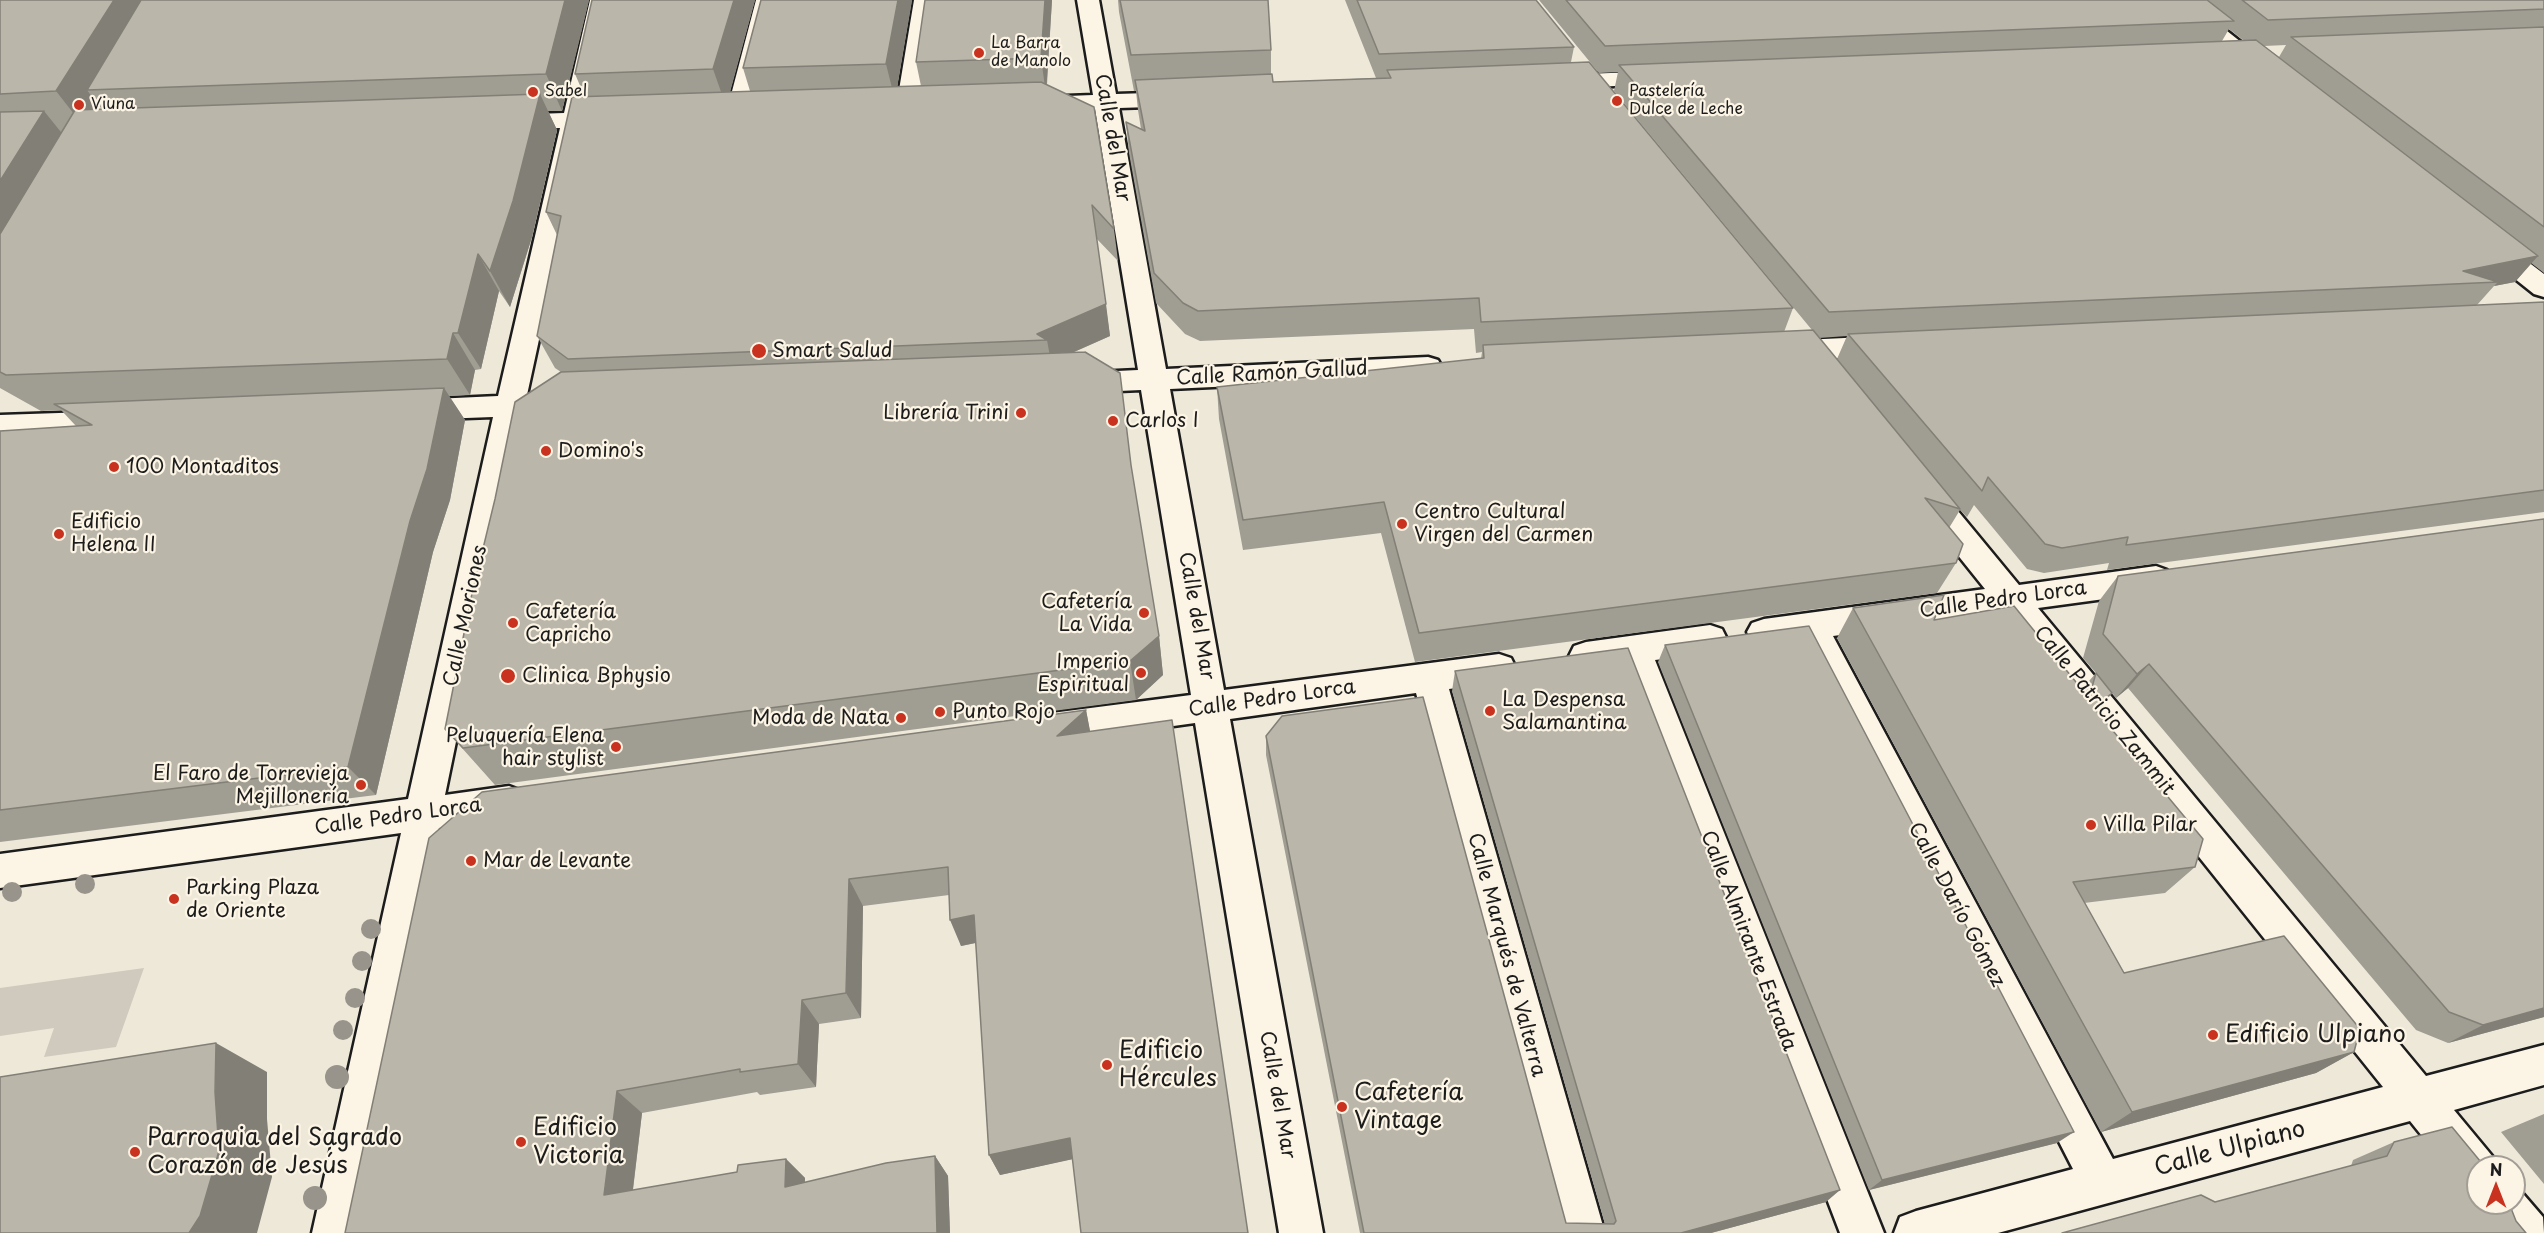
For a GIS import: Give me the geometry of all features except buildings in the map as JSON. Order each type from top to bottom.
[{"type":"street","name":"Calle Moriones","points":[[334,1233],[510,406],[601,0]]},
{"type":"street","points":[[738,114],[767,0]]},
{"type":"street","points":[[925,0],[897,109],[932,107]]},
{"type":"street","name":"Calle del Mar","points":[[1088,0],[1212,707],[1301,1233]]},
{"type":"street","points":[[2174,0],[2284,85]]},
{"type":"street","points":[[1569,54],[1616,111]]},
{"type":"street","points":[[2210,57],[2275,54]]},
{"type":"street","points":[[1532,84],[1688,77]]},
{"type":"street","points":[[1016,105],[1201,98]]},
{"type":"street","points":[[488,123],[633,118]]},
{"type":"street","points":[[2470,230],[2544,288]]},
{"type":"street","points":[[1782,318],[1829,376]]},
{"type":"street","points":[[1754,353],[1915,345]]},
{"type":"street","name":"Calle Ramón Gallud","points":[[1043,384],[1154,380],[1454,371],[1345,387],[1197,390],[1154,380]]},
{"type":"street","points":[[391,411],[581,403]]},
{"type":"street","points":[[0,426],[143,421]]},
{"type":"street","name":"Calle Patricio Zammit","points":[[1901,463],[2466,1157]]},
{"type":"street","name":"Calle Pedro Lorca","points":[[1016,733],[2183,575]]},
{"type":"street","name":"Calle Darío Gómez","points":[[1811,626],[2103,1183]]},
{"type":"street","name":"Calle Almirante Estrada","points":[[1634,650],[1862,1233]]},
{"type":"street","name":"Calle Marqués de Valterra","points":[[1429,678],[1583,1233]]},
{"type":"street","name":"Calle Pedro Lorca","points":[[0,871],[542,798]]},
{"type":"street","name":"Calle Ulpiano","points":[[1916,1233],[2544,1065]]},
{"type":"street","points":[[2513,1215],[2527,1233]]},
{"type":"shaded area","points":[[144,968],[116,1047],[44,1057],[54,1028],[0,1036],[0,988]]},
{"type":"place","name":"La Barra de Manolo","points":[[979,53]]},
{"type":"place","name":"Sabel","points":[[533,92]]},
{"type":"place","name":"Pastelería Dulce de Leche","points":[[1617,101]]},
{"type":"place","name":"Viuna","points":[[79,105]]},
{"type":"place","name":"Smart Salud","points":[[759,351]]},
{"type":"place","name":"Librería Trini","points":[[1021,413]]},
{"type":"place","name":"Carlos I","points":[[1113,421]]},
{"type":"place","name":"Domino's","points":[[546,451]]},
{"type":"place","name":"100 Montaditos","points":[[114,467]]},
{"type":"place","name":"Centro Cultural Virgen del Carmen","points":[[1402,524]]},
{"type":"place","name":"Edificio Helena II","points":[[59,534]]},
{"type":"place","name":"Cafetería La Vida","points":[[1144,613]]},
{"type":"place","name":"Cafetería Capricho","points":[[513,623]]},
{"type":"place","name":"Imperio Espiritual","points":[[1141,673]]},
{"type":"place","name":"Clinica Bphysio","points":[[508,676]]},
{"type":"place","name":"La Despensa Salamantina","points":[[1490,711]]},
{"type":"place","name":"Punto Rojo","points":[[940,712]]},
{"type":"place","name":"Moda de Nata","points":[[901,718]]},
{"type":"place","name":"Peluquería Elena hair stylist","points":[[616,747]]},
{"type":"place","name":"El Faro de Torrevieja Mejillonería","points":[[361,785]]},
{"type":"place","name":"Villa Pilar","points":[[2091,825]]},
{"type":"place","name":"Mar de Levante","points":[[471,861]]},
{"type":"place","name":"Parking Plaza de Oriente","points":[[174,899]]},
{"type":"place","name":"Edificio Ulpiano","points":[[2213,1035]]},
{"type":"place","name":"Edificio Hércules","points":[[1107,1065]]},
{"type":"place","name":"Cafetería Vintage","points":[[1342,1107]]},
{"type":"place","name":"Edificio Victoria","points":[[521,1142]]},
{"type":"place","name":"Parroquia del Sagrado Corazón de Jesús","points":[[135,1152]]}]
